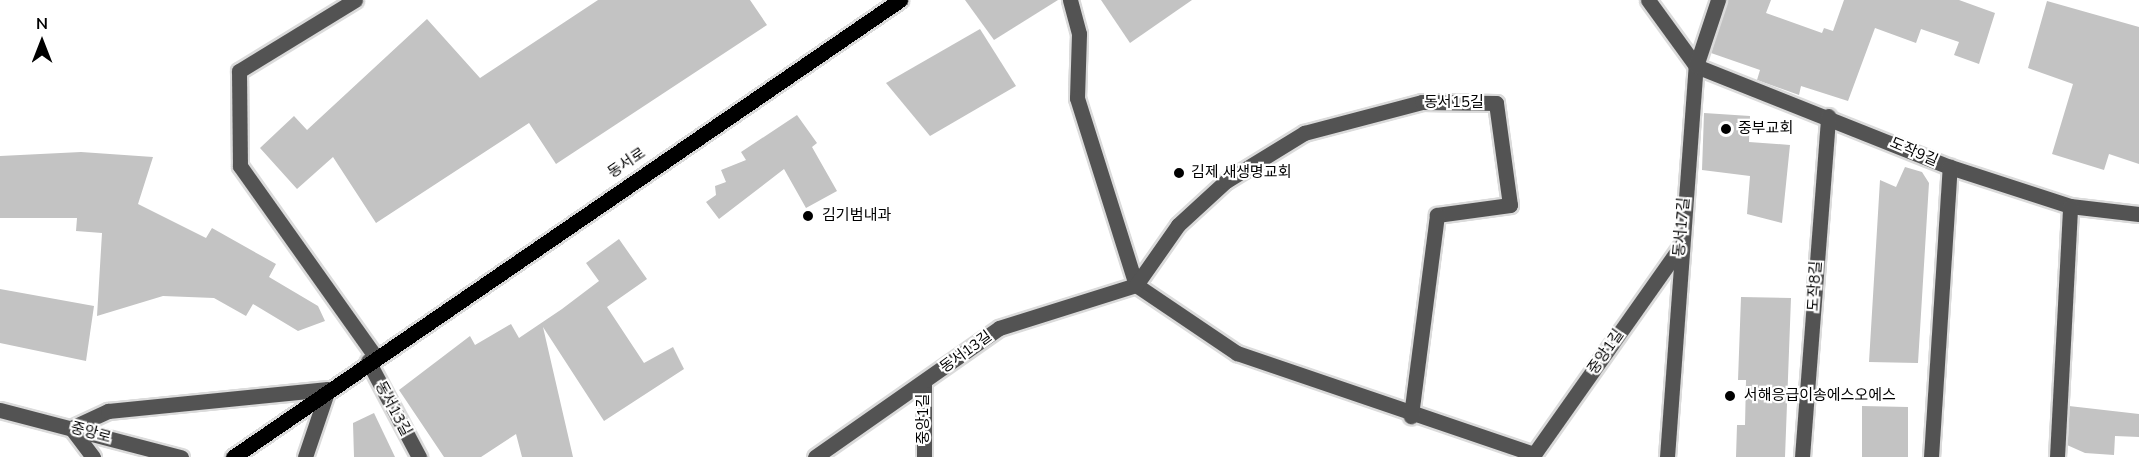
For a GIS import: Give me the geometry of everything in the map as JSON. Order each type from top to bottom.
[{"type":"main road","name":"동서로","points":[[233,457],[371,358],[900,0]]},
{"type":"street","points":[[355,0],[331,7],[239,70],[240,166],[371,358]]},
{"type":"street","points":[[1070,0],[1079,34],[1077,98],[1136,285],[1237,353],[1411,416],[1533,456]]},
{"type":"street","points":[[1648,0],[1696,66]]},
{"type":"street","name":"동서17길","points":[[1667,457],[1680,247],[1696,66],[1718,0]]},
{"type":"street","name":"도작9길","points":[[1696,66],[1828,116],[1950,167],[2070,206],[2139,214]]},
{"type":"street","name":"동서15길","points":[[1136,285],[1178,225],[1226,181],[1304,133],[1422,102],[1496,103],[1510,205],[1437,215],[1411,416]]},
{"type":"street","name":"도작8길","points":[[1802,457],[1828,116]]},
{"type":"street","points":[[1931,457],[1950,167]]},
{"type":"street","points":[[2057,457],[2070,206]]},
{"type":"street","name":"중앙1길","points":[[1533,456],[1680,247]]},
{"type":"street","name":"동서13길","points":[[815,457],[999,328],[1136,285]]},
{"type":"street","name":"동서13길","points":[[371,358],[419,457]]},
{"type":"street","name":"중앙1길","points":[[924,382],[924,457]]},
{"type":"street","points":[[93,457],[71,428],[108,411],[327,389],[304,457]]},
{"type":"street","name":"중앙로","points":[[0,410],[181,457]]},
{"type":"building","points":[[598,0],[750,0],[767,25],[556,164],[529,123],[376,223],[333,157],[297,189],[260,148],[294,116],[307,130],[427,19],[480,78]]},
{"type":"building","points":[[965,0],[1058,0],[994,40]]},
{"type":"building","points":[[1101,0],[1192,0],[1130,43]]},
{"type":"building","points":[[1728,0],[1771,0],[1766,13],[1822,33],[1824,28],[1833,31],[1844,0],[1959,0],[1995,13],[1979,64],[1954,55],[1959,42],[1921,29],[1916,43],[1875,28],[1848,101],[1801,86],[1799,95],[1757,80],[1760,70],[1711,53]]},
{"type":"building","points":[[2047,1],[2139,27],[2139,164],[2109,154],[2104,170],[2052,154],[2073,84],[2028,68]]},
{"type":"building","points":[[980,29],[1016,86],[930,136],[886,83]]},
{"type":"building","points":[[1704,113],[1750,116],[1749,142],[1790,145],[1782,223],[1747,214],[1750,176],[1702,170]]},
{"type":"building","points":[[797,115],[817,143],[812,147],[837,191],[806,208],[784,169],[719,219],[706,202],[716,195],[715,186],[726,182],[721,170],[746,160],[741,152]]},
{"type":"building","points":[[81,152],[153,157],[138,204],[206,238],[212,228],[276,264],[269,277],[318,306],[325,321],[298,331],[253,304],[246,316],[214,298],[163,296],[97,316],[102,233],[76,231],[77,218],[0,218],[0,156]]},
{"type":"building","points":[[1905,167],[1922,172],[1929,183],[1918,363],[1869,362],[1880,180],[1896,187]]},
{"type":"building","points":[[619,239],[647,279],[607,307],[644,363],[673,347],[684,369],[604,421],[543,327],[573,457],[522,457],[516,434],[481,457],[444,457],[399,390],[470,336],[475,345],[511,324],[519,338],[562,309],[599,281],[586,263]]},
{"type":"building","points":[[0,289],[94,306],[86,361],[0,343]]},
{"type":"building","points":[[1741,297],[1791,298],[1785,457],[1736,457],[1737,425],[1745,425],[1746,380],[1738,380]]},
{"type":"building","points":[[1862,406],[1908,407],[1908,457],[1862,457]]},
{"type":"building","points":[[2069,406],[2139,414],[2139,437],[2115,436],[2114,455],[2085,453],[2067,445]]},
{"type":"building","points":[[374,413],[395,457],[354,457],[353,423]]},
{"type":"place","name":"중부교회","points":[[1726,129]]},
{"type":"place","name":"김제 새생명교회","points":[[1179,173]]},
{"type":"place","name":"김기범내과","points":[[808,216]]},
{"type":"place","name":"서해응급이송에스오에스","points":[[1730,396]]}]
